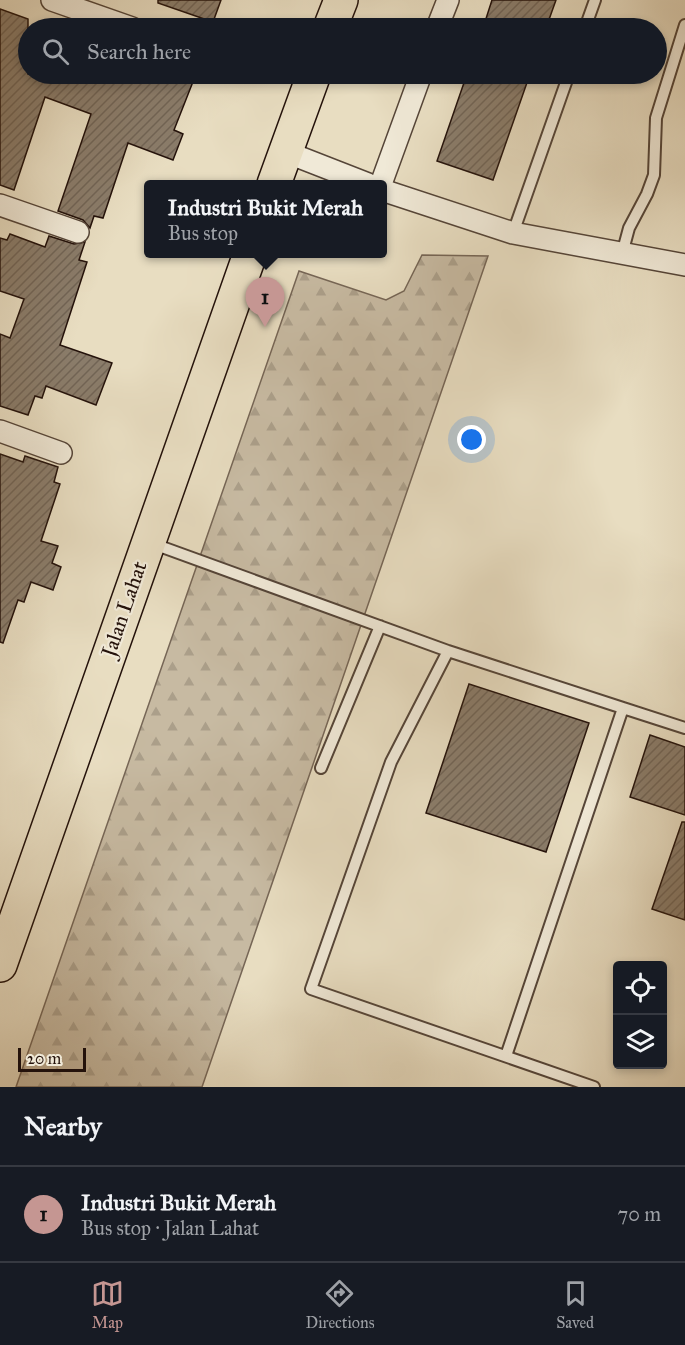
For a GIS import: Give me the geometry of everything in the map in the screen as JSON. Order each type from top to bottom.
[{"type":"main road","points":[[334,18],[341,0]]},
{"type":"main road","points":[[276,180],[310,84]]},
{"type":"main road","name":"Jalan Lahat","points":[[0,965],[249,258]]},
{"type":"street","points":[[52,0],[103,18]]},
{"type":"street","points":[[441,18],[448,0]]},
{"type":"street","points":[[382,180],[417,84]]},
{"type":"street","points":[[286,152],[358,180]]},
{"type":"street","points":[[387,192],[513,233],[685,265]]},
{"type":"street","points":[[0,205],[78,232]]},
{"type":"street","points":[[0,431],[61,453]]},
{"type":"lane","points":[[589,18],[595,0]]},
{"type":"lane","points":[[667,83],[685,25]]},
{"type":"lane","points":[[513,233],[565,84]]},
{"type":"lane","points":[[622,255],[629,228],[654,175],[656,118],[667,84]]},
{"type":"lane","points":[[148,542],[448,651],[685,728]]},
{"type":"lane","points":[[321,768],[380,626]]},
{"type":"lane","points":[[448,651],[392,762],[311,989],[594,1087]]},
{"type":"lane","points":[[506,1056],[623,708]]},
{"type":"green space","points":[[422,255],[488,256],[202,1087],[16,1087],[299,271],[386,300],[404,291]]},
{"type":"building","points":[[158,0],[221,0],[214,18],[201,18],[158,3]]},
{"type":"building","points":[[492,0],[556,0],[550,18],[486,18]]},
{"type":"building","points":[[0,9],[25,18],[18,18],[18,84],[192,84],[174,130],[183,134],[173,160],[128,143],[103,218],[94,216],[90,228],[83,220],[58,211],[91,114],[45,97],[14,190],[0,185]]},
{"type":"building","points":[[464,84],[527,84],[493,180],[437,161]]},
{"type":"building","points":[[10,234],[45,247],[49,236],[74,244],[85,242],[79,260],[87,262],[60,345],[112,363],[96,405],[46,386],[42,398],[35,396],[28,415],[0,406],[0,334],[10,338],[24,299],[0,291],[0,238],[7,240]]},
{"type":"building","points":[[0,454],[23,462],[25,456],[58,467],[54,482],[60,484],[41,541],[58,546],[52,563],[61,567],[53,590],[31,582],[24,602],[18,600],[3,643],[0,642]]},
{"type":"building","points":[[469,684],[589,723],[546,852],[426,813]]},
{"type":"building","points":[[650,735],[685,747],[685,815],[630,797]]},
{"type":"building","points":[[682,822],[685,822],[685,920],[652,909]]},
{"type":"place","name":"Industri Bukit Merah","points":[[265,327]]}]
